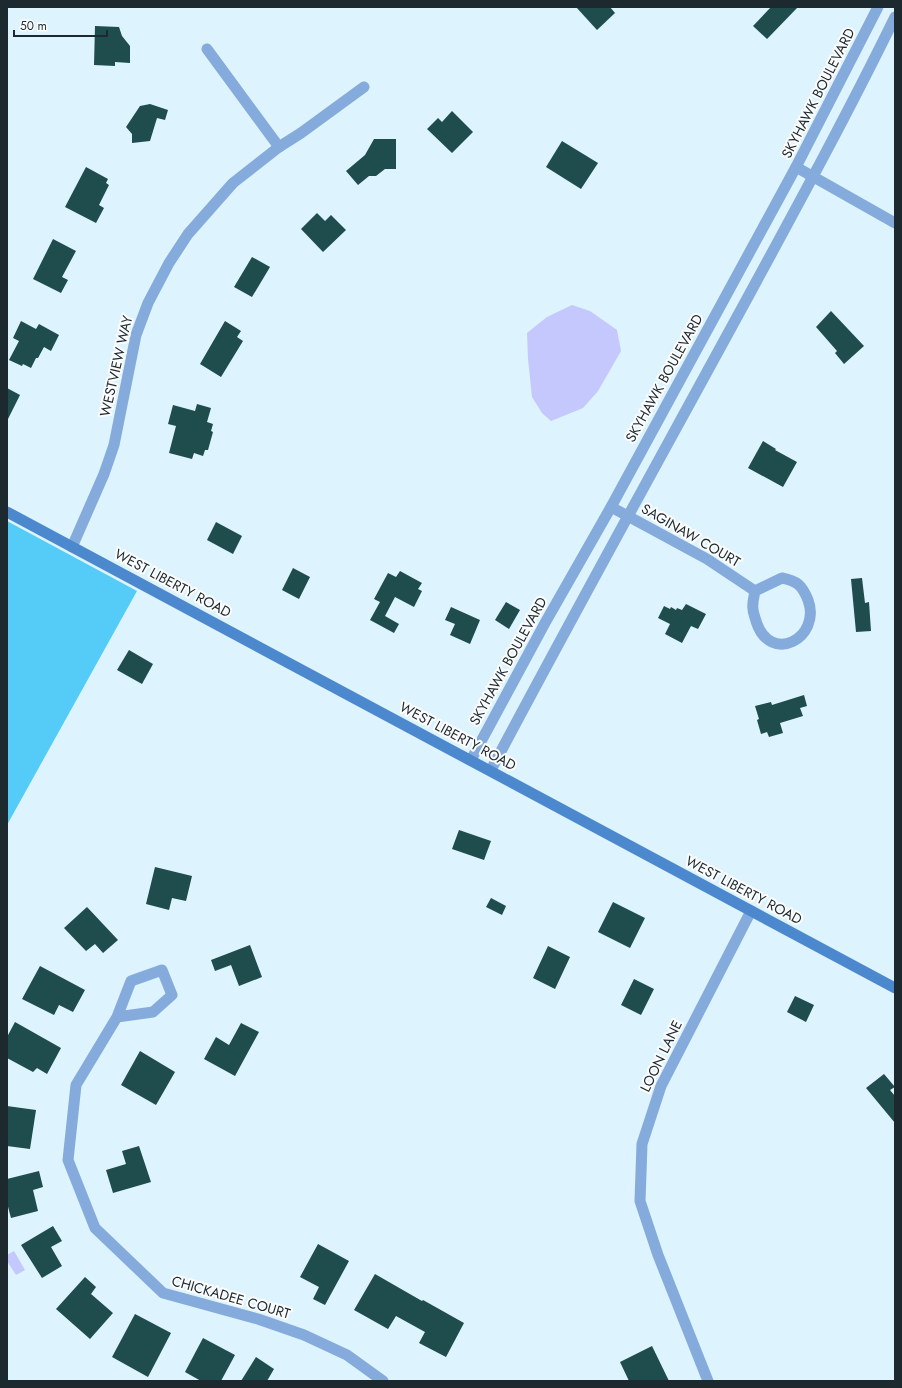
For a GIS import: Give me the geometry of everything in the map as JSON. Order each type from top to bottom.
[{"type":"main road","name":"WEST LIBERTY ROAD","points":[[7,512],[491,770],[895,988]]},
{"type":"street","name":"SKYHAWK BOULEVARD","points":[[471,760],[796,167],[878,7]]},
{"type":"street","points":[[491,770],[565,631],[813,178],[895,17]]},
{"type":"street","points":[[207,48],[279,147]]},
{"type":"street","name":"WESTVIEW WAY","points":[[72,547],[104,474],[114,445],[136,335],[148,303],[163,273],[188,234],[233,183],[279,147],[364,87]]},
{"type":"street","points":[[796,167],[813,178],[895,223]]},
{"type":"street","name":"SAGINAW COURT","points":[[611,507],[707,559],[754,591]]},
{"type":"street","points":[[782,578],[793,580],[804,589],[810,607],[809,622],[801,637],[789,643],[778,644],[765,638],[758,628],[753,610],[754,591],[782,578]]},
{"type":"street","name":"LOON LANE","points":[[708,1381],[658,1255],[640,1201],[642,1144],[660,1086],[752,911]]},
{"type":"street","name":"CHICKADEE COURT","points":[[117,1017],[153,1012],[172,995],[162,970],[131,981],[117,1017],[76,1085],[68,1160],[95,1228],[162,1293],[258,1318],[304,1335],[347,1355],[383,1381]]},
{"type":"shaded area","points":[[572,305],[590,311],[617,330],[621,351],[598,391],[583,408],[551,421],[542,413],[532,397],[527,333],[547,317]]},
{"type":"shaded area","points":[[7,521],[137,591],[7,825]]},
{"type":"shaded area","points":[[14,1251],[25,1270],[16,1275],[7,1261],[7,1255]]},
{"type":"building","points":[[576,7],[610,7],[615,13],[597,30]]},
{"type":"building","points":[[771,7],[798,7],[767,39],[753,26]]},
{"type":"building","points":[[95,26],[119,27],[122,36],[130,46],[130,63],[115,62],[115,66],[94,65]]},
{"type":"building","points":[[150,104],[168,110],[165,120],[157,118],[150,141],[132,143],[132,134],[126,127],[140,106]]},
{"type":"building","points":[[452,111],[473,132],[452,153],[427,129],[438,118],[442,122]]},
{"type":"building","points":[[374,139],[396,139],[396,169],[385,169],[376,176],[369,176],[358,185],[346,171],[365,155]]},
{"type":"building","points":[[562,141],[598,163],[581,189],[546,167]]},
{"type":"building","points":[[86,167],[108,179],[106,183],[109,185],[99,205],[104,208],[96,223],[65,207]]},
{"type":"building","points":[[317,213],[325,221],[331,215],[346,230],[323,252],[301,229]]},
{"type":"building","points":[[53,239],[76,251],[62,277],[68,280],[61,293],[33,279]]},
{"type":"building","points":[[252,257],[270,267],[252,297],[234,287]]},
{"type":"building","points":[[831,311],[864,346],[844,364],[835,353],[837,351],[816,327]]},
{"type":"building","points":[[21,321],[36,329],[39,324],[59,335],[51,351],[44,347],[31,368],[9,360],[19,341],[13,338]]},
{"type":"building","points":[[225,321],[241,331],[237,337],[243,341],[221,377],[200,364]]},
{"type":"building","points":[[7,388],[20,395],[7,421]]},
{"type":"building","points":[[197,404],[211,408],[207,422],[213,424],[211,431],[213,432],[208,450],[205,450],[203,456],[194,453],[192,459],[169,453],[176,426],[168,424],[173,405],[195,411]]},
{"type":"building","points":[[763,441],[776,449],[775,450],[797,462],[783,487],[748,468]]},
{"type":"building","points":[[216,522],[242,536],[233,554],[207,540]]},
{"type":"building","points":[[293,568],[310,577],[299,599],[282,590]]},
{"type":"building","points":[[400,571],[422,583],[418,589],[422,591],[414,607],[395,597],[385,616],[399,624],[394,633],[370,620],[380,602],[374,599],[388,573],[396,577]]},
{"type":"building","points":[[862,578],[865,603],[869,602],[871,631],[856,632],[851,579]]},
{"type":"building","points":[[506,602],[520,610],[509,629],[495,620]]},
{"type":"building","points":[[686,604],[706,614],[698,629],[691,626],[682,643],[665,634],[670,624],[658,618],[664,606],[670,609],[671,607],[676,610],[677,608],[682,610]]},
{"type":"building","points":[[451,607],[480,620],[470,644],[450,635],[455,624],[445,620]]},
{"type":"building","points":[[129,650],[153,664],[142,684],[117,670]]},
{"type":"building","points":[[804,695],[807,706],[800,708],[803,716],[780,723],[783,733],[769,737],[767,732],[761,734],[755,706],[771,702],[772,705]]},
{"type":"building","points":[[459,830],[491,841],[484,860],[452,849]]},
{"type":"building","points":[[155,867],[192,876],[186,901],[172,898],[169,910],[146,904]]},
{"type":"building","points":[[491,898],[506,906],[502,915],[486,907]]},
{"type":"building","points":[[613,902],[645,918],[630,948],[598,932]]},
{"type":"building","points":[[87,907],[118,940],[103,953],[95,944],[86,951],[64,928]]},
{"type":"building","points":[[250,945],[262,977],[239,986],[231,965],[215,971],[211,960]]},
{"type":"building","points":[[548,946],[570,957],[555,989],[533,978]]},
{"type":"building","points":[[40,966],[85,990],[73,1012],[59,1005],[54,1015],[22,999]]},
{"type":"building","points":[[634,979],[654,989],[641,1015],[621,1005]]},
{"type":"building","points":[[795,996],[814,1005],[806,1022],[787,1012]]},
{"type":"building","points":[[15,1022],[61,1048],[47,1074],[37,1068],[33,1072],[7,1058],[7,1037]]},
{"type":"building","points":[[241,1023],[259,1032],[235,1076],[204,1059],[216,1037],[229,1045]]},
{"type":"building","points":[[140,1051],[175,1072],[156,1105],[121,1085]]},
{"type":"building","points":[[884,1074],[895,1087],[890,1090],[895,1096],[895,1123],[866,1088]]},
{"type":"building","points":[[7,1106],[36,1110],[30,1149],[7,1146]]},
{"type":"building","points":[[139,1146],[151,1182],[113,1193],[106,1170],[126,1164],[122,1151]]},
{"type":"building","points":[[39,1171],[43,1187],[33,1190],[38,1211],[11,1218],[7,1203],[7,1179]]},
{"type":"building","points":[[53,1226],[62,1241],[51,1247],[62,1266],[42,1278],[21,1245]]},
{"type":"building","points":[[318,1244],[349,1261],[325,1305],[313,1299],[319,1287],[300,1277]]},
{"type":"building","points":[[375,1274],[464,1323],[446,1357],[419,1343],[425,1332],[396,1316],[388,1329],[354,1310]]},
{"type":"building","points":[[85,1277],[96,1287],[91,1294],[113,1313],[90,1339],[56,1309]]},
{"type":"building","points":[[135,1314],[171,1333],[148,1377],[112,1357]]},
{"type":"building","points":[[203,1338],[235,1355],[221,1381],[201,1381],[185,1372]]},
{"type":"building","points":[[652,1346],[669,1381],[629,1381],[620,1362]]},
{"type":"building","points":[[256,1357],[274,1369],[267,1381],[241,1381]]}]
